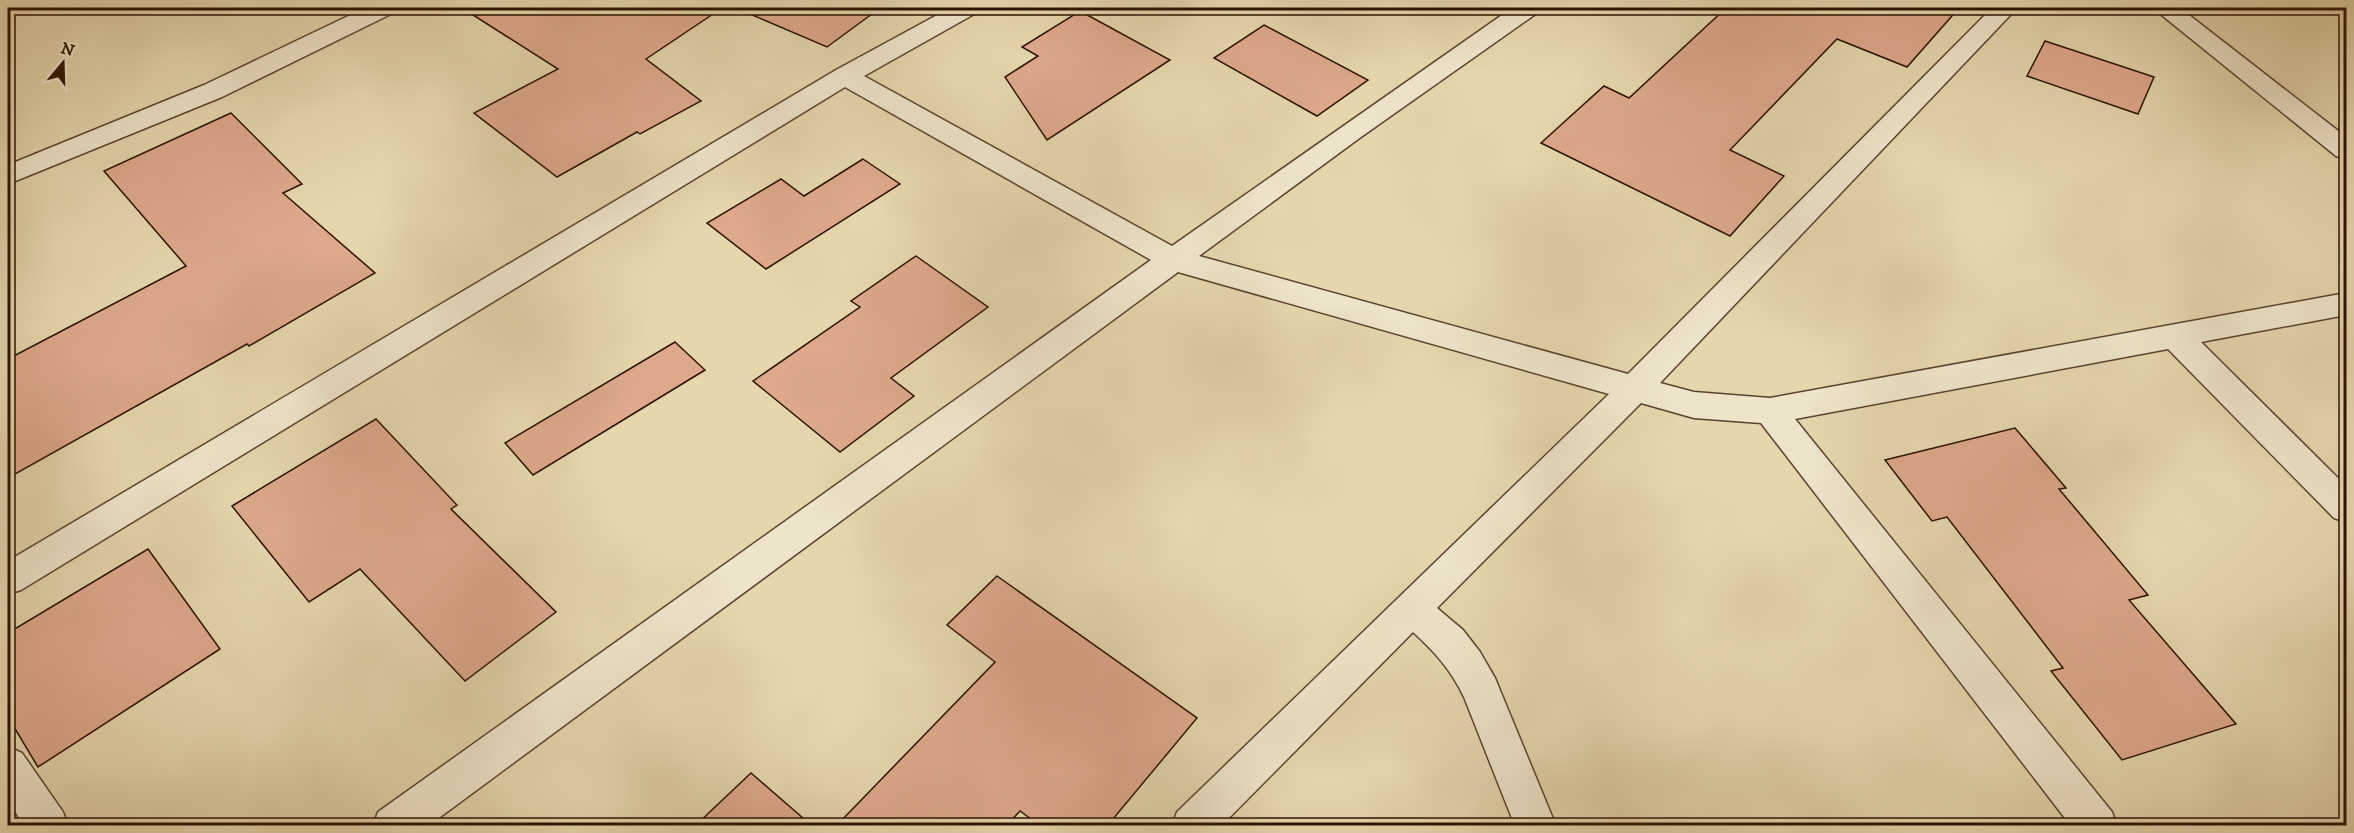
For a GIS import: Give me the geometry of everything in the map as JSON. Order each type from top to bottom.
[{"type":"street","points":[[8,174],[213,91],[384,8]]},
{"type":"street","points":[[8,579],[845,76],[967,8]]},
{"type":"street","points":[[393,825],[1174,260],[1528,8]]},
{"type":"street","points":[[1192,825],[1634,389],[2004,8]]},
{"type":"street","points":[[2165,8],[2346,150]]},
{"type":"street","points":[[845,76],[1174,260],[1694,405],[1770,411],[2346,304]]},
{"type":"street","points":[[2175,336],[2346,508]]},
{"type":"street","points":[[1770,411],[2097,825]]},
{"type":"street","points":[[1412,609],[1444,636],[1467,664],[1481,690],[1536,825]]},
{"type":"street","points":[[8,766],[48,825]]},
{"type":"building","points":[[462,8],[722,8],[646,59],[701,101],[640,134],[637,132],[557,177],[474,113],[558,69]]},
{"type":"building","points":[[736,8],[880,8],[827,47]]},
{"type":"building","points":[[1726,8],[1959,8],[1907,67],[1837,39],[1730,150],[1784,176],[1730,236],[1541,143],[1604,86],[1629,98]]},
{"type":"building","points":[[1080,11],[1170,60],[1047,140],[1005,77],[1038,56],[1022,47]]},
{"type":"building","points":[[1264,25],[1368,80],[1317,116],[1214,58]]},
{"type":"building","points":[[2045,41],[2154,77],[2138,114],[2027,76]]},
{"type":"building","points":[[231,113],[302,184],[283,193],[375,273],[249,346],[247,344],[8,478],[8,359],[186,266],[104,171]]},
{"type":"building","points":[[863,159],[900,184],[766,269],[707,223],[781,179],[804,196]]},
{"type":"building","points":[[916,256],[988,307],[891,378],[914,396],[840,452],[753,381],[860,307],[851,301]]},
{"type":"building","points":[[675,342],[705,370],[533,475],[505,443]]},
{"type":"building","points":[[376,419],[457,505],[451,509],[556,612],[465,681],[360,569],[309,602],[232,506]]},
{"type":"building","points":[[2015,428],[2066,488],[2059,489],[2148,595],[2129,600],[2236,724],[2122,760],[2051,671],[2063,668],[1947,517],[1932,521],[1885,460]]},
{"type":"building","points":[[148,549],[220,649],[38,767],[8,717],[8,633]]},
{"type":"building","points":[[997,576],[1197,718],[1108,825],[1039,825],[1020,811],[1007,825],[837,825],[995,662],[947,625]]},
{"type":"building","points":[[751,773],[811,825],[696,825]]}]
